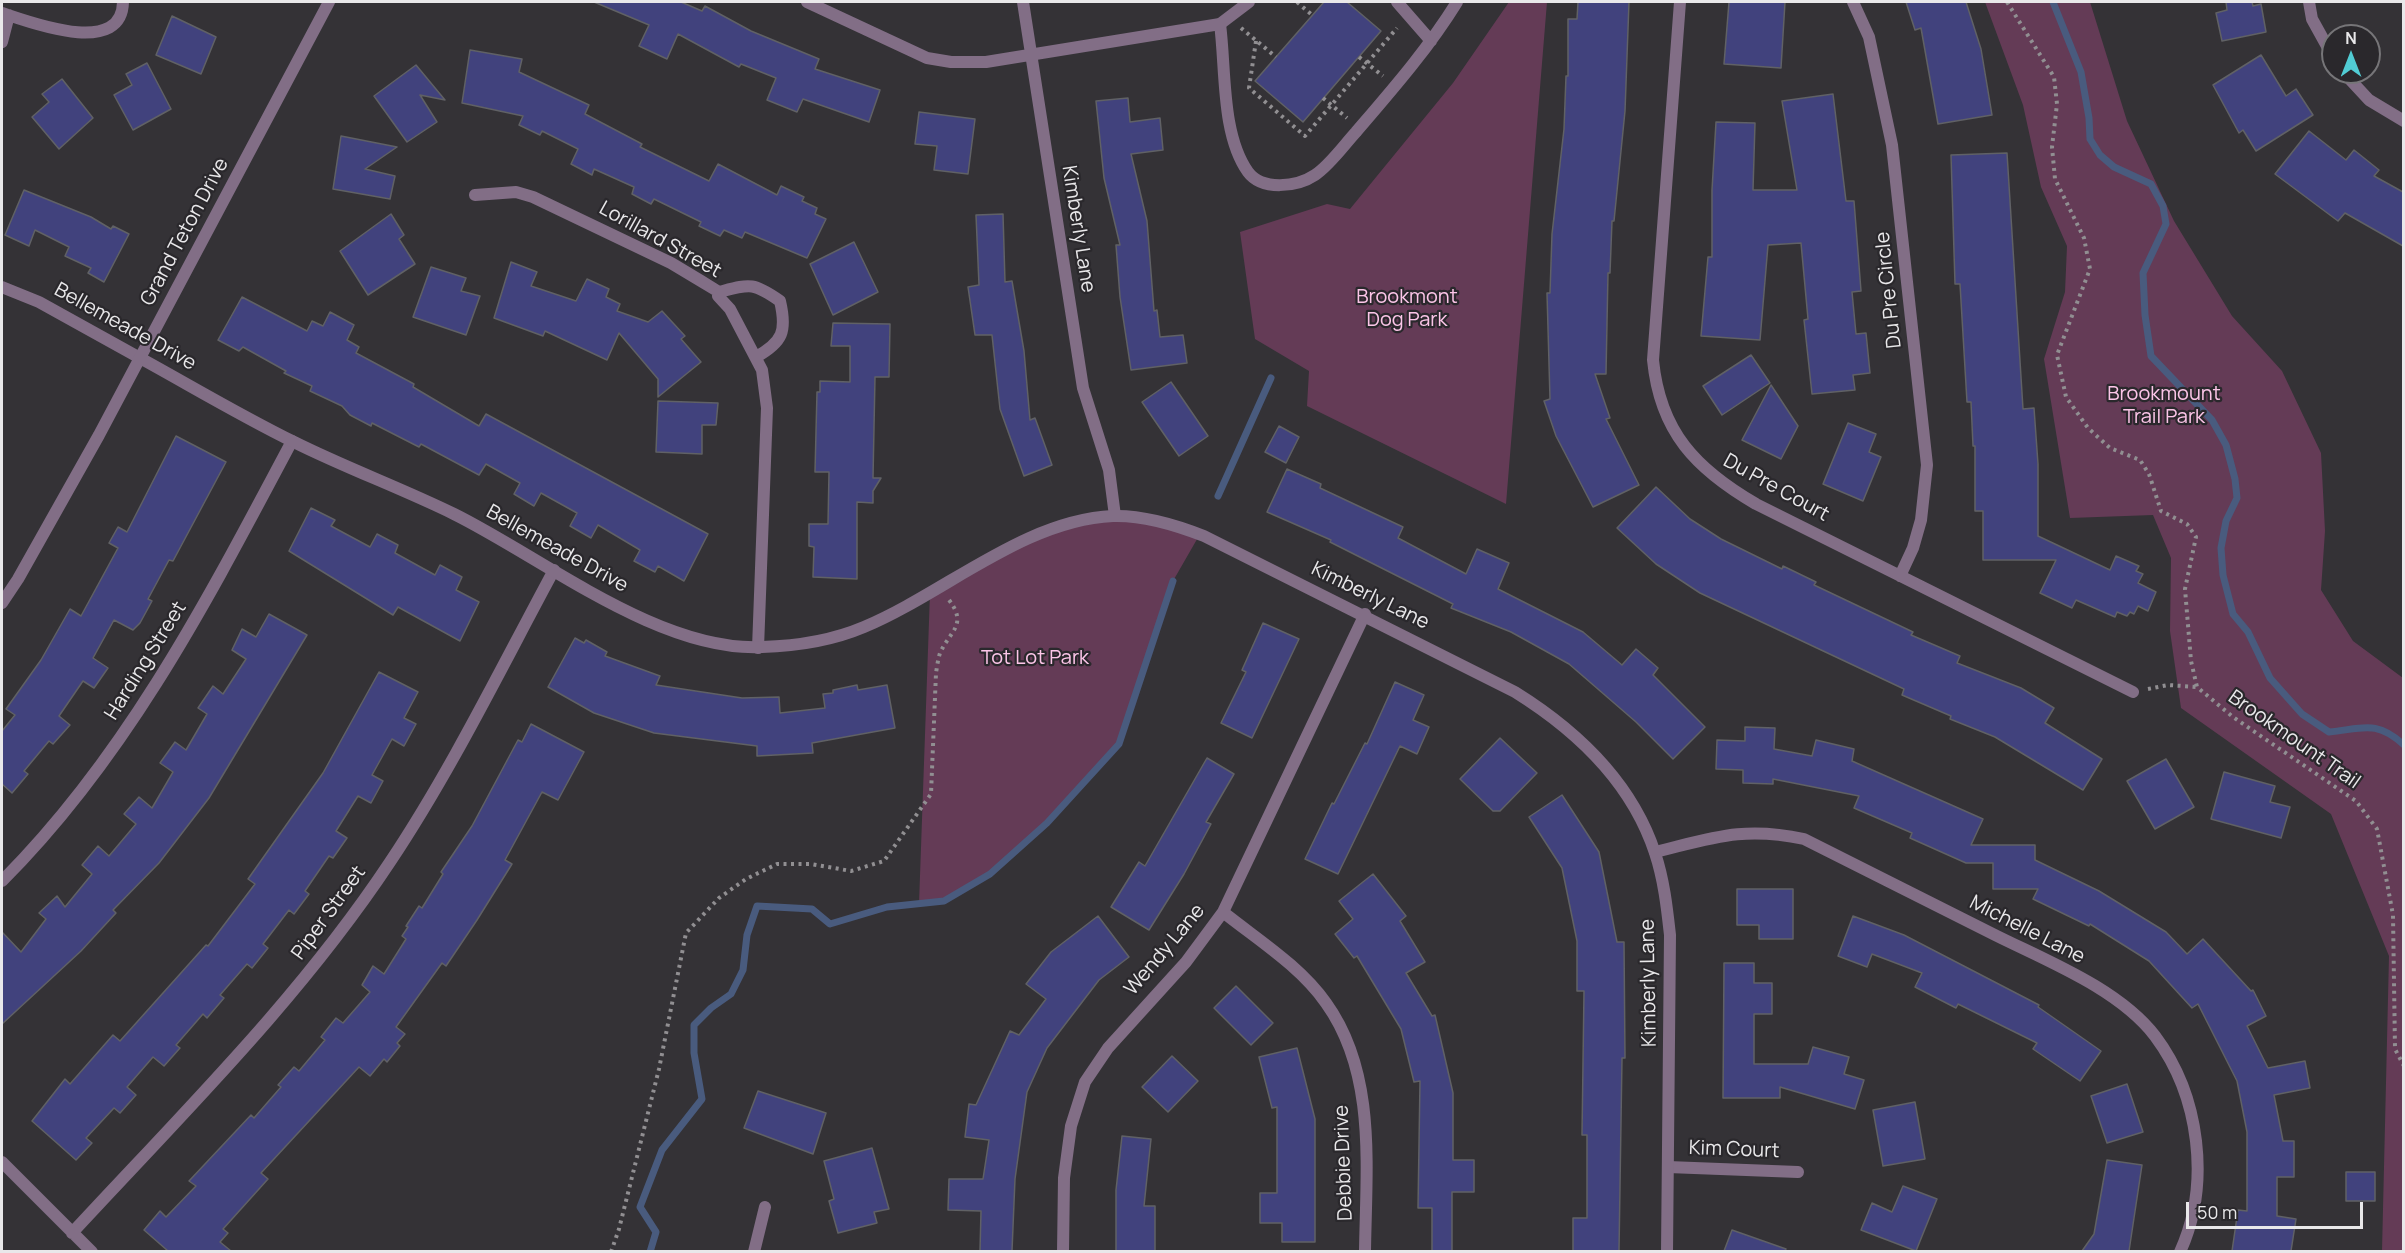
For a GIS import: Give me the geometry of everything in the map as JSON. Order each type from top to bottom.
[{"type":"street","points":[[2,42],[5,14],[84,34],[107,31],[119,19],[123,2]]},
{"type":"street","name":"Grand Teton Drive","points":[[2,603],[18,579],[140,358],[328,2]]},
{"type":"street","points":[[807,2],[927,58],[951,62],[986,62],[1220,24],[1249,2]]},
{"type":"street","name":"Kimberly Lane","points":[[1023,2],[1083,388],[1109,471],[1115,516],[1160,522],[1204,536],[1365,614],[1515,692],[1552,715],[1585,744],[1613,776],[1655,852],[1665,892],[1670,935],[1667,1251]]},
{"type":"street","points":[[1397,2],[1431,41]]},
{"type":"street","points":[[1220,24],[1227,112],[1239,155],[1249,174],[1267,184],[1289,186],[1315,175],[1359,128],[1431,41],[1457,2]]},
{"type":"street","name":"Du Pre Court","points":[[1680,2],[1654,330],[1656,386],[1664,409],[1686,450],[1706,471],[1730,489],[2133,692]]},
{"type":"street","name":"Du Pre Circle","points":[[1853,2],[1869,37],[1890,135],[1925,445],[1926,493],[1921,520],[1913,548],[1900,576]]},
{"type":"street","points":[[2309,2],[2312,19],[2321,35]]},
{"type":"street","points":[[2354,84],[2369,100],[2403,121]]},
{"type":"street","name":"Lorillard Street","points":[[475,195],[516,192],[541,200],[671,263],[719,292],[718,296],[730,309],[762,370],[767,408],[758,648]]},
{"type":"street","points":[[719,292],[750,285],[780,301],[784,320],[782,333],[774,347],[756,357]]},
{"type":"street","name":"Bellemeade Drive","points":[[2,287],[39,302],[291,441],[456,515],[630,612],[675,632],[717,643],[758,648],[813,644],[864,627],[940,588],[1025,540],[1068,524],[1115,516]]},
{"type":"street","name":"Harding Street","points":[[2,881],[76,800],[124,733],[205,603],[291,441]]},
{"type":"street","name":"Piper Street","points":[[72,1233],[305,978],[390,862],[460,744],[554,570]]},
{"type":"street","name":"Wendy Lane","points":[[1063,1251],[1064,1178],[1071,1126],[1085,1082],[1108,1048],[1186,962],[1223,912],[1365,614]]},
{"type":"street","name":"Michelle Lane","points":[[1655,852],[1740,832],[1771,832],[1804,840],[2074,975],[2123,1005],[2155,1035],[2172,1063],[2193,1122],[2198,1156],[2197,1185],[2191,1225],[2180,1251]]},
{"type":"street","name":"Debbie Drive","points":[[1223,912],[1294,968],[1326,1002],[1343,1032],[1360,1081],[1366,1135],[1365,1251]]},
{"type":"street","points":[[2,1162],[92,1251]]},
{"type":"street","name":"Kim Court","points":[[1668,1167],[1798,1172]]},
{"type":"street","points":[[754,1251],[765,1206]]},
{"type":"path","points":[[1297,2],[1312,15]]},
{"type":"path","points":[[2007,2],[2054,77],[2057,104],[2052,147],[2055,179],[2084,238],[2090,269],[2057,355],[2066,397],[2088,428],[2110,448],[2140,460],[2149,474],[2161,511],[2187,524],[2196,537],[2185,589],[2192,662],[2197,687],[2168,685],[2133,692]]},
{"type":"path","points":[[1276,57],[1256,41],[1249,88],[1305,136],[1407,14]]},
{"type":"path","points":[[1359,57],[1395,86]]},
{"type":"path","points":[[1323,98],[1359,128]]},
{"type":"path","points":[[611,1251],[619,1229],[659,1069],[686,933],[719,898],[746,879],[777,864],[811,864],[851,871],[884,861],[929,799],[936,673],[940,654],[958,621],[956,610],[940,588]]},
{"type":"path","name":"Brookmount Trail","points":[[2197,687],[2233,717],[2356,801],[2377,829],[2393,915],[2395,1049],[2403,1066]]},
{"type":"green space","name":"Brookmont Dog Park","points":[[1509,2],[1547,2],[1506,504],[1307,406],[1309,371],[1255,339],[1240,232],[1327,204],[1350,209],[1453,83]]},
{"type":"green space","name":"Brookmount Trail Park","points":[[1985,2],[2090,2],[2127,121],[2174,221],[2232,316],[2282,371],[2321,453],[2325,531],[2321,590],[2353,641],[2403,678],[2403,1251],[2382,1251],[2389,956],[2331,814],[2181,708],[2170,631],[2171,558],[2153,515],[2070,518],[2044,359],[2065,292],[2067,246],[2041,187],[2023,105]]},
{"type":"green space","name":"Tot Lot Park","points":[[1115,516],[1200,534],[1173,581],[1119,744],[1047,823],[990,874],[944,901],[919,904],[930,593],[1025,540]]},
{"type":"building","points":[[594,2],[681,2],[702,11],[705,6],[751,31],[819,59],[815,69],[880,90],[869,122],[803,99],[797,112],[767,100],[776,78],[741,64],[739,67],[678,34],[667,59],[639,46],[649,25]]},
{"type":"building","points":[[1324,2],[1347,2],[1381,31],[1303,122],[1255,81]]},
{"type":"building","points":[[1578,2],[1629,2],[1625,111],[1614,221],[1612,221],[1610,273],[1608,273],[1606,374],[1595,374],[1610,418],[1606,419],[1639,485],[1593,507],[1556,436],[1544,401],[1550,399],[1547,293],[1550,293],[1552,234],[1564,129],[1566,76],[1568,76],[1568,19],[1577,19]]},
{"type":"building","points":[[1729,2],[1785,2],[1781,68],[1724,64]]},
{"type":"building","points":[[1906,2],[1966,2],[1981,49],[1992,115],[1938,124],[1921,28],[1915,30]]},
{"type":"building","points":[[2226,2],[2252,2],[2253,6],[2261,4],[2266,32],[2222,41],[2216,13],[2227,10]]},
{"type":"building","points":[[172,16],[216,37],[201,74],[156,55]]},
{"type":"building","points":[[470,50],[522,59],[519,72],[589,105],[585,114],[642,144],[640,147],[709,181],[718,164],[777,195],[781,186],[804,197],[802,201],[817,208],[815,214],[826,219],[807,258],[745,232],[742,238],[724,230],[720,236],[699,226],[701,222],[654,199],[651,204],[632,194],[634,187],[594,169],[592,175],[571,164],[578,149],[542,131],[540,135],[519,125],[523,116],[462,103]]},
{"type":"building","points":[[2261,55],[2286,96],[2296,89],[2313,115],[2256,151],[2243,130],[2239,133],[2213,85]]},
{"type":"building","points":[[147,63],[171,109],[133,130],[114,95],[132,85],[126,74]]},
{"type":"building","points":[[416,65],[445,100],[420,95],[437,122],[407,142],[374,96]]},
{"type":"building","points":[[62,79],[93,118],[59,149],[32,117],[49,102],[42,94]]},
{"type":"building","points":[[1833,94],[1846,201],[1854,201],[1861,291],[1852,292],[1856,334],[1866,333],[1870,373],[1853,375],[1855,390],[1812,394],[1804,320],[1808,319],[1801,243],[1768,245],[1760,340],[1701,336],[1708,257],[1712,257],[1712,190],[1716,122],[1755,123],[1753,190],[1797,190],[1782,101]]},
{"type":"building","points":[[1128,98],[1130,122],[1160,118],[1163,150],[1131,154],[1147,221],[1154,311],[1157,310],[1160,337],[1183,335],[1187,363],[1131,370],[1120,297],[1116,245],[1120,245],[1104,178],[1096,101]]},
{"type":"building","points":[[919,112],[975,119],[968,174],[934,170],[937,146],[915,144]]},
{"type":"building","points":[[2309,131],[2346,160],[2354,150],[2379,170],[2374,176],[2403,192],[2403,246],[2345,213],[2338,221],[2275,174]]},
{"type":"building","points":[[341,136],[397,147],[365,169],[395,176],[390,199],[333,189]]},
{"type":"building","points":[[2007,153],[2023,409],[2034,408],[2038,464],[2038,536],[2110,570],[2116,556],[2139,566],[2136,571],[2143,574],[2138,583],[2156,592],[2148,611],[2138,606],[2134,614],[2130,612],[2127,616],[2117,612],[2115,617],[2076,600],[2072,608],[2040,593],[2056,560],[1983,560],[1983,511],[1975,511],[1975,446],[1973,446],[1971,402],[1967,402],[1960,284],[1955,284],[1951,155]]},
{"type":"building","points":[[24,190],[91,217],[111,229],[113,226],[129,234],[104,282],[88,273],[91,268],[65,256],[69,247],[35,230],[29,246],[5,235]]},
{"type":"building","points":[[391,214],[404,235],[399,239],[415,264],[368,295],[340,251]]},
{"type":"building","points":[[1003,214],[1005,282],[1012,281],[1024,351],[1030,420],[1035,418],[1052,465],[1024,476],[1000,409],[992,335],[975,335],[968,287],[979,285],[976,215]]},
{"type":"building","points":[[854,242],[878,292],[833,315],[810,264]]},
{"type":"building","points":[[511,262],[537,272],[531,286],[576,301],[587,279],[609,289],[606,297],[620,304],[617,311],[648,322],[662,311],[685,336],[681,339],[701,362],[658,397],[658,379],[619,333],[607,360],[545,331],[543,336],[494,318]]},
{"type":"building","points":[[431,267],[466,278],[461,291],[480,296],[466,335],[413,317]]},
{"type":"building","points":[[242,297],[307,331],[312,321],[323,326],[330,312],[354,325],[347,340],[359,347],[356,353],[414,384],[413,387],[479,426],[486,414],[708,534],[684,581],[658,566],[655,572],[634,561],[640,550],[598,525],[591,538],[570,526],[577,513],[541,493],[534,506],[514,494],[520,483],[486,464],[479,475],[421,444],[419,447],[372,423],[371,426],[350,415],[342,406],[310,391],[312,386],[284,373],[286,371],[243,347],[239,351],[218,340]]},
{"type":"building","points":[[833,323],[890,324],[889,377],[875,377],[873,478],[881,478],[873,491],[873,503],[857,502],[857,579],[813,577],[814,547],[809,546],[809,524],[828,524],[829,472],[815,472],[817,392],[820,392],[820,381],[850,382],[850,346],[831,346]]},
{"type":"building","points":[[1751,355],[1770,383],[1722,415],[1703,386]]},
{"type":"building","points":[[1171,382],[1208,436],[1179,456],[1142,402]]},
{"type":"building","points":[[1771,385],[1798,426],[1781,459],[1742,440]]},
{"type":"building","points":[[658,401],[718,403],[716,425],[702,425],[702,454],[656,452]]},
{"type":"building","points":[[1848,423],[1876,434],[1869,452],[1881,457],[1863,501],[1823,484]]},
{"type":"building","points":[[1279,426],[1299,437],[1286,463],[1265,452]]},
{"type":"building","points":[[176,436],[226,462],[173,561],[169,560],[148,599],[152,601],[140,623],[133,630],[114,620],[93,658],[108,668],[94,688],[83,681],[59,716],[70,725],[53,744],[49,741],[24,771],[28,774],[12,793],[2,784],[2,731],[15,715],[6,709],[41,660],[70,609],[81,616],[118,548],[109,543],[118,527],[127,532]]},
{"type":"building","points":[[1287,469],[1321,484],[1320,488],[1403,527],[1398,538],[1466,574],[1477,549],[1509,563],[1498,589],[1583,632],[1622,665],[1636,649],[1658,668],[1653,675],[1705,727],[1673,759],[1636,722],[1569,664],[1511,632],[1451,608],[1453,604],[1330,542],[1331,540],[1267,512]]},
{"type":"building","points":[[1656,487],[1690,519],[1721,539],[1782,569],[1783,566],[1816,582],[1814,585],[1913,632],[1911,635],[1960,656],[1957,663],[2021,688],[2054,708],[2045,723],[2102,759],[2083,790],[1995,737],[1950,719],[1951,716],[1902,695],[1904,689],[1700,593],[1656,564],[1617,528]]},
{"type":"building","points":[[311,508],[335,520],[331,526],[370,547],[377,534],[398,545],[395,553],[435,575],[440,565],[462,577],[456,590],[479,602],[460,641],[398,607],[393,615],[289,551]]},
{"type":"building","points":[[269,614],[307,635],[209,798],[159,863],[113,910],[116,913],[81,951],[2,1024],[2,932],[21,952],[46,919],[39,913],[57,896],[65,907],[92,874],[82,865],[98,846],[109,856],[136,824],[124,814],[139,797],[152,808],[173,772],[160,763],[175,742],[186,750],[207,714],[198,708],[213,686],[223,694],[246,659],[232,650],[242,629],[256,637]]},
{"type":"building","points":[[1263,623],[1299,639],[1252,738],[1221,723],[1246,672],[1242,670]]},
{"type":"building","points":[[575,638],[584,643],[586,640],[607,652],[605,656],[660,676],[656,685],[742,698],[779,697],[780,713],[825,708],[823,694],[833,693],[833,690],[857,685],[858,690],[887,685],[895,728],[812,743],[813,753],[757,756],[757,746],[654,733],[594,713],[548,687]]},
{"type":"building","points":[[379,672],[418,692],[404,718],[416,724],[404,746],[392,739],[372,775],[383,781],[371,803],[358,796],[336,831],[347,838],[333,858],[329,856],[305,891],[309,894],[294,914],[289,910],[263,944],[268,948],[252,968],[247,964],[220,995],[224,998],[207,1018],[203,1014],[176,1045],[180,1048],[164,1066],[153,1057],[127,1087],[136,1095],[120,1113],[114,1108],[86,1138],[92,1143],[76,1160],[32,1121],[65,1079],[70,1084],[113,1035],[120,1041],[206,945],[208,946],[255,884],[248,879],[323,773]]},
{"type":"building","points":[[1395,682],[1424,695],[1413,720],[1429,727],[1417,754],[1400,746],[1338,874],[1305,859],[1332,803],[1334,804],[1365,743],[1367,744]]},
{"type":"building","points":[[531,724],[584,752],[558,800],[542,792],[505,860],[512,864],[446,966],[442,963],[396,1027],[405,1034],[397,1043],[400,1046],[387,1062],[384,1059],[370,1076],[359,1067],[261,1173],[268,1179],[223,1229],[228,1233],[220,1242],[231,1251],[168,1251],[144,1230],[160,1211],[166,1217],[196,1186],[189,1181],[251,1115],[254,1118],[281,1087],[278,1085],[294,1067],[299,1071],[325,1040],[321,1037],[336,1018],[343,1023],[370,992],[362,985],[373,966],[384,974],[406,939],[402,936],[408,927],[406,926],[419,906],[422,908],[443,874],[441,872],[472,826],[518,740],[522,742]]},
{"type":"building","points":[[1745,727],[1775,728],[1774,749],[1812,756],[1816,740],[1854,749],[1852,761],[1983,819],[1971,845],[2035,845],[2035,860],[2099,891],[2166,932],[2187,954],[2203,939],[2251,991],[2253,990],[2266,1016],[2247,1026],[2268,1068],[2305,1061],[2310,1088],[2274,1095],[2283,1141],[2294,1141],[2294,1177],[2277,1177],[2277,1216],[2296,1219],[2291,1251],[2232,1251],[2238,1210],[2247,1211],[2247,1132],[2237,1081],[2198,1004],[2192,1008],[2149,961],[2090,924],[2089,926],[2033,899],[2038,889],[1993,889],[1993,863],[1966,863],[1910,838],[1912,833],[1854,808],[1859,796],[1773,779],[1773,784],[1743,783],[1743,770],[1716,769],[1717,740],[1745,741]]},
{"type":"building","points":[[1500,738],[1537,773],[1500,811],[1493,811],[1460,779]]},
{"type":"building","points":[[1207,758],[1234,774],[1206,822],[1211,824],[1184,874],[1149,930],[1111,907],[1139,862],[1145,866]]},
{"type":"building","points":[[2166,759],[2194,807],[2155,829],[2127,781]]},
{"type":"building","points":[[2224,772],[2275,786],[2270,802],[2290,807],[2281,838],[2211,819]]},
{"type":"building","points":[[1562,795],[1599,852],[1617,942],[1624,942],[1625,1058],[1622,1058],[1619,1251],[1573,1251],[1573,1218],[1587,1218],[1587,1135],[1582,1135],[1584,991],[1577,991],[1577,941],[1562,868],[1529,817]]},
{"type":"building","points":[[1373,874],[1406,916],[1400,921],[1425,962],[1406,973],[1432,1016],[1435,1015],[1453,1093],[1453,1160],[1474,1160],[1474,1192],[1452,1192],[1452,1251],[1432,1251],[1432,1208],[1418,1208],[1420,1081],[1414,1082],[1401,1029],[1357,956],[1354,958],[1335,934],[1353,919],[1339,901]]},
{"type":"building","points":[[1737,889],[1793,889],[1793,939],[1759,939],[1759,925],[1737,925]]},
{"type":"building","points":[[1098,916],[1129,957],[1099,980],[1047,1048],[1027,1092],[1015,1179],[1012,1251],[980,1251],[981,1211],[948,1210],[949,1179],[983,1179],[989,1140],[965,1137],[969,1104],[976,1105],[1010,1031],[1019,1035],[1046,999],[1026,984],[1051,952]]},
{"type":"building","points":[[1853,916],[1904,935],[2039,1005],[2038,1007],[2101,1051],[2080,1081],[2033,1049],[2037,1043],[1958,1004],[1956,1008],[1915,987],[1922,973],[1872,954],[1867,967],[1838,956]]},
{"type":"building","points":[[1724,963],[1754,963],[1754,983],[1772,983],[1772,1014],[1754,1014],[1754,1064],[1808,1064],[1813,1047],[1849,1057],[1844,1074],[1864,1080],[1855,1109],[1780,1087],[1780,1098],[1723,1098]]},
{"type":"building","points":[[1236,986],[1273,1023],[1251,1045],[1214,1008]]},
{"type":"building","points":[[1297,1048],[1315,1119],[1315,1242],[1282,1242],[1282,1223],[1260,1223],[1260,1193],[1277,1193],[1277,1107],[1272,1108],[1259,1057]]},
{"type":"building","points":[[1172,1056],[1198,1081],[1168,1112],[1142,1087]]},
{"type":"building","points":[[2127,1084],[2143,1132],[2107,1143],[2091,1096]]},
{"type":"building","points":[[758,1091],[826,1113],[813,1154],[744,1128]]},
{"type":"building","points":[[1915,1102],[1925,1159],[1883,1166],[1873,1110]]},
{"type":"building","points":[[1122,1136],[1151,1139],[1144,1206],[1155,1206],[1155,1251],[1116,1251],[1116,1190]]},
{"type":"building","points":[[872,1148],[889,1209],[874,1212],[877,1223],[838,1233],[829,1201],[834,1199],[824,1161]]},
{"type":"building","points":[[2107,1160],[2142,1165],[2129,1251],[2082,1251],[2094,1234]]},
{"type":"building","points":[[2346,1172],[2375,1172],[2375,1201],[2346,1201]]},
{"type":"building","points":[[1903,1186],[1937,1199],[1916,1251],[1861,1230],[1872,1203],[1892,1212]]},
{"type":"building","points":[[1732,1230],[1786,1249],[1785,1251],[1724,1251]]},
{"type":"waterway","points":[[2053,2],[2081,72],[2089,118],[2090,139],[2100,155],[2114,167],[2151,184],[2163,206],[2166,224],[2143,273],[2145,315],[2151,356],[2212,420],[2226,445],[2235,479],[2237,498],[2226,521],[2221,548],[2223,575],[2233,614],[2248,632],[2270,678],[2302,714],[2329,732],[2360,728],[2377,729],[2404,745]]},
{"type":"waterway","points":[[1218,496],[1271,378]]},
{"type":"waterway","points":[[650,1252],[656,1232],[640,1207],[662,1150],[702,1099],[694,1053],[694,1025],[711,1008],[731,994],[743,970],[747,935],[757,906],[812,909],[830,924],[887,907],[944,901],[990,874],[1047,823],[1119,744],[1173,581]]}]
